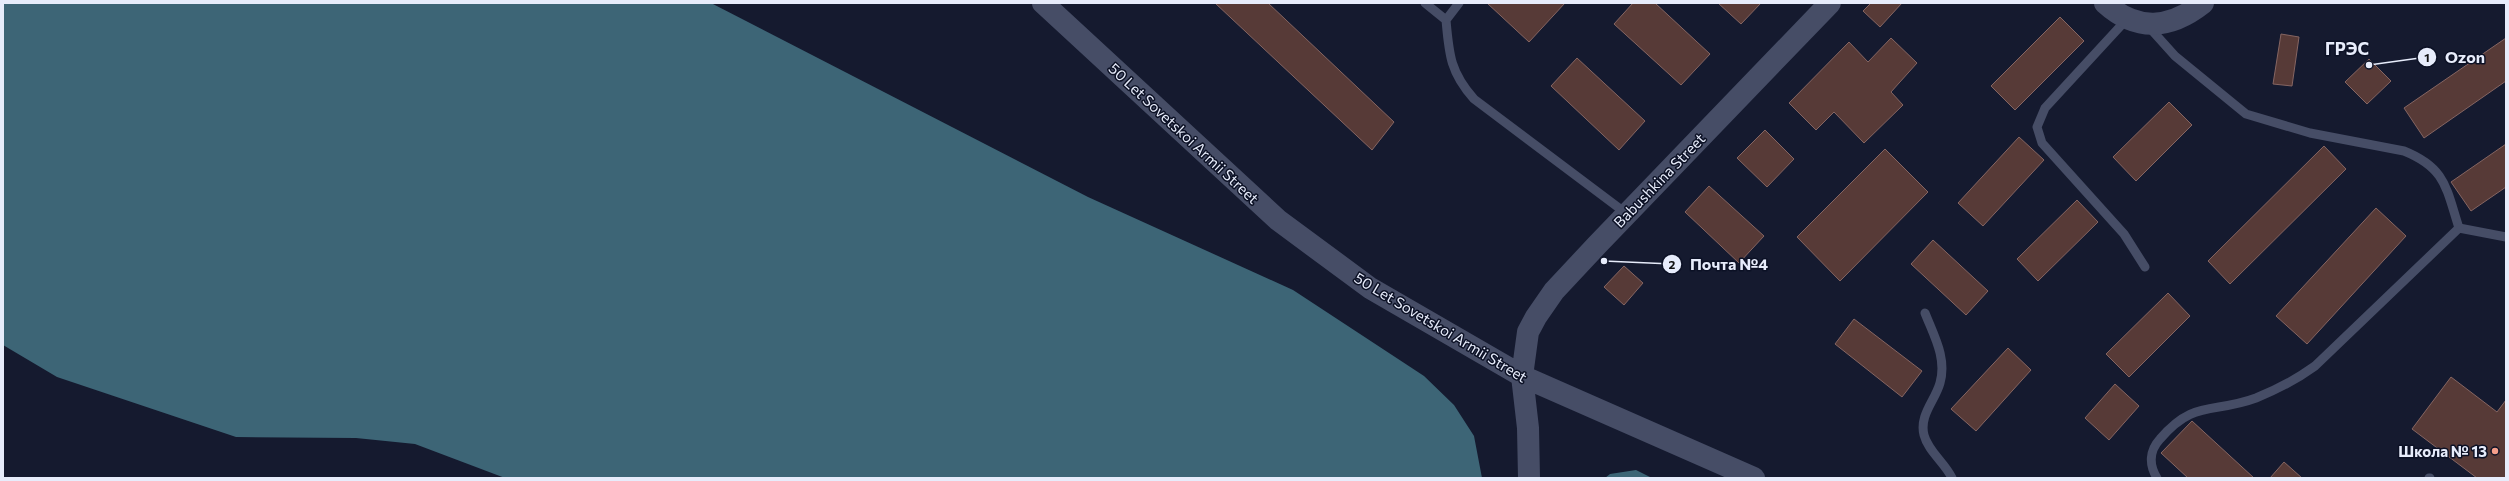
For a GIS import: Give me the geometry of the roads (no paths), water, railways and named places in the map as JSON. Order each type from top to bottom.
[{"type":"main road","name":"50 Let Sovetskoi Armii Street","points":[[1043,3],[1278,220],[1370,288],[1522,376],[1754,478]]},
{"type":"main road","name":"Babushkina Street","points":[[1529,478],[1528,428],[1522,376],[1528,332],[1536,317],[1554,291],[1830,3]]},
{"type":"main road","points":[[2105,3],[2137,22],[2179,18],[2203,3]]},
{"type":"lane","points":[[1425,3],[1446,20]]},
{"type":"lane","points":[[1460,3],[1446,20],[1449,56],[1462,85],[1474,99],[1627,214]]},
{"type":"lane","points":[[2145,267],[2124,234],[2042,144],[2037,127],[2045,108],[2137,22],[2175,56],[2246,114],[2310,133],[2404,151],[2433,166],[2444,181],[2459,228]]},
{"type":"lane","points":[[2459,228],[2487,235],[2506,237]]},
{"type":"lane","points":[[2157,478],[2152,470],[2151,457],[2155,444],[2172,425],[2184,416],[2199,410],[2255,398],[2309,370],[2459,228]]},
{"type":"lane","points":[[1925,313],[1942,354],[1942,368],[1940,384],[1926,412],[1923,434],[1928,444],[1952,478]]},
{"type":"water","points":[[3,3],[711,3],[1088,197],[1293,290],[1424,376],[1454,405],[1474,436],[1482,478],[505,478],[415,444],[356,438],[236,437],[57,377],[3,345]]},
{"type":"water","points":[[1636,470],[1652,478],[1605,478],[1610,474]]},
{"type":"place","name":"Ozon","points":[[2369,65]]},
{"type":"place","name":"Почта №4","points":[[1604,261]]},
{"type":"place","name":"Школа № 13","points":[[2495,451]]},
{"type":"district","name":"ГРЭС","points":[[2347,48]]}]
